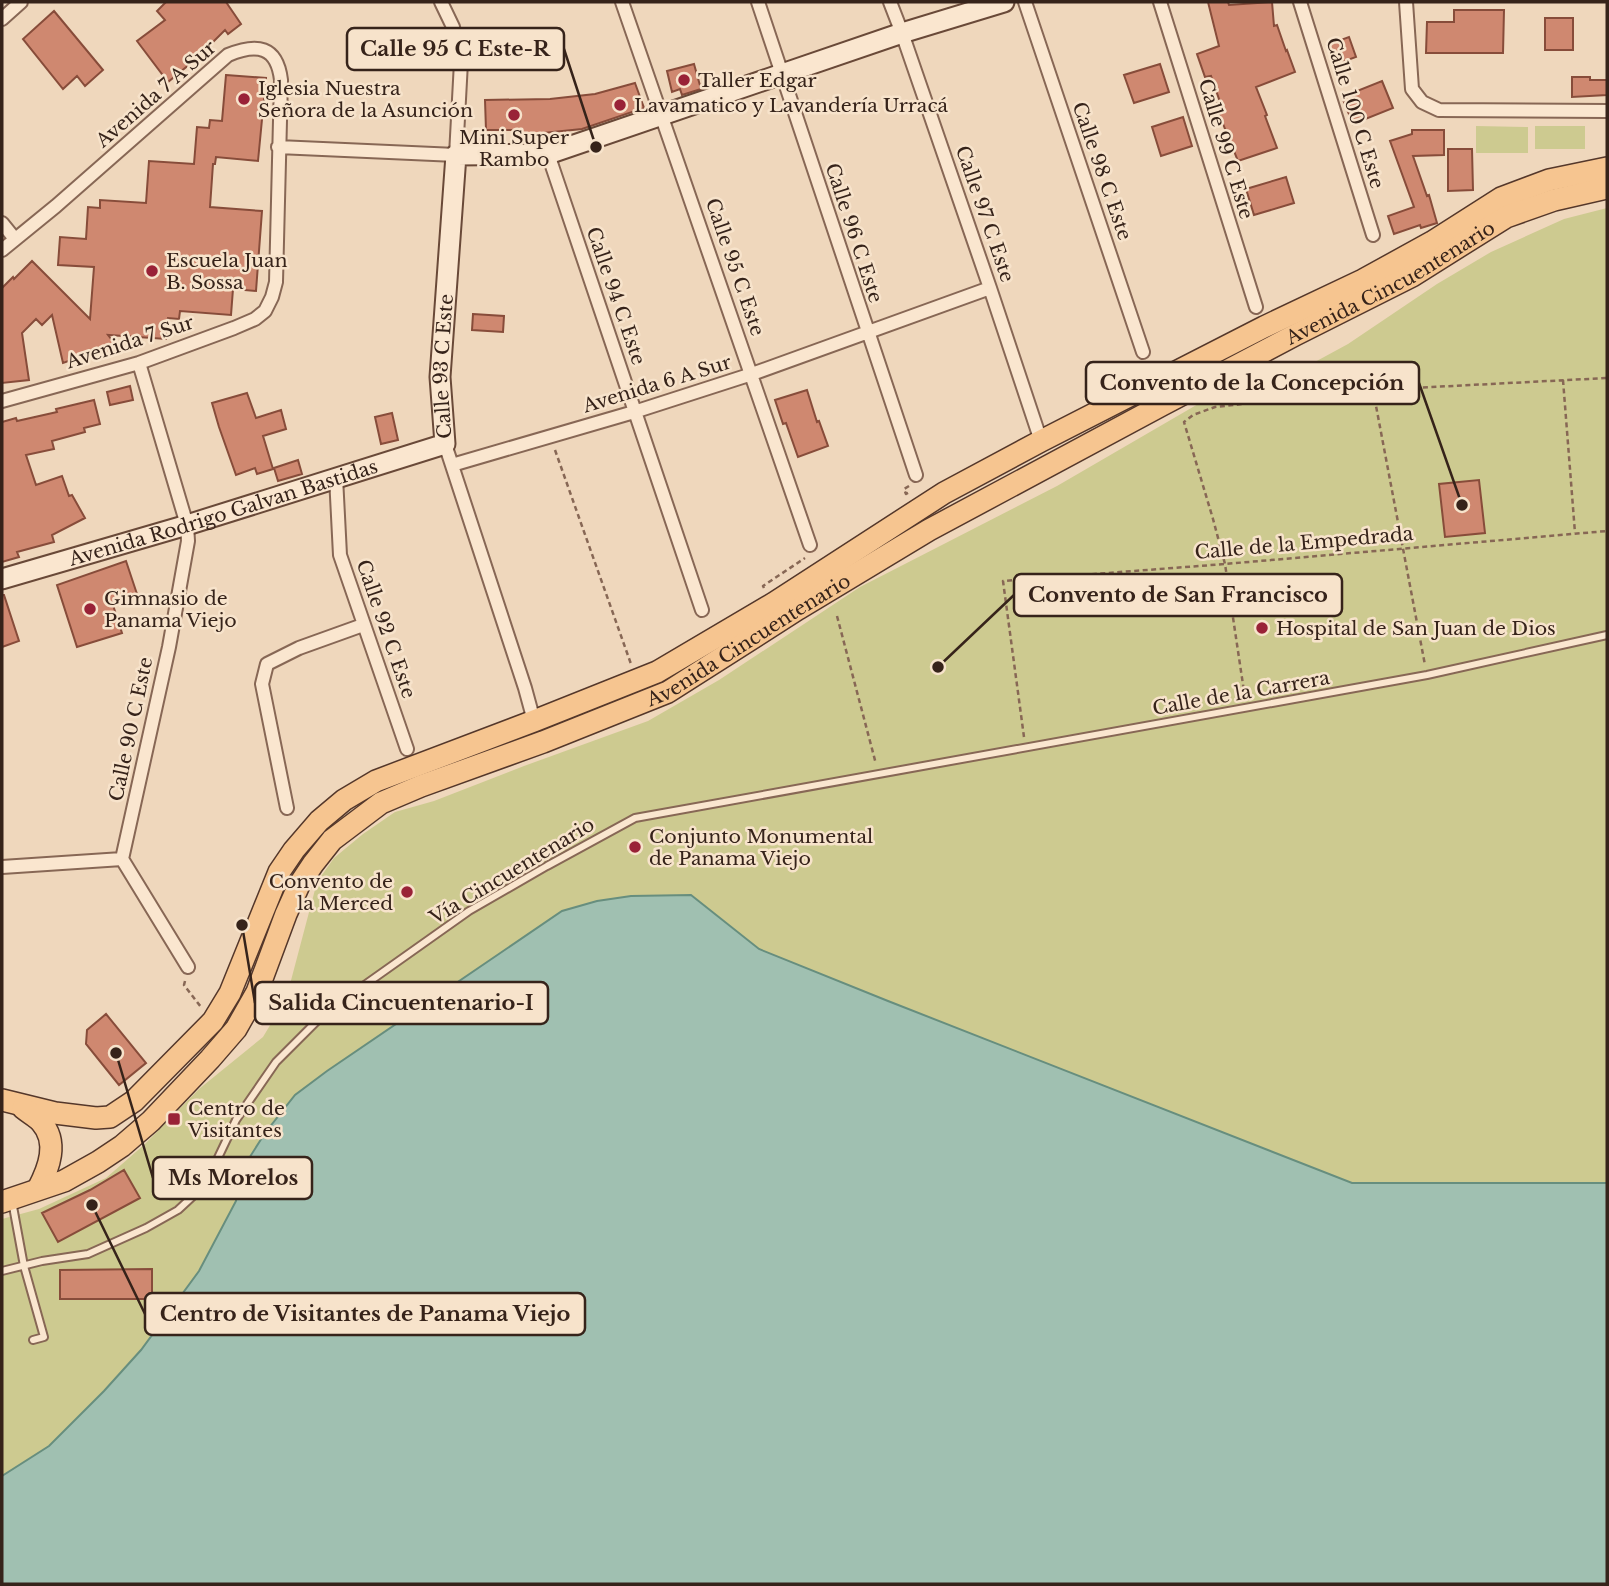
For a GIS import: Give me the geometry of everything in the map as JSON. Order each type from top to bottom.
[{"type":"main road","name":"Avenida Cincuentenario","points":[[10,1102],[55,1113],[96,1118],[110,1117],[134,1101],[213,1021],[230,993],[279,872],[293,850],[319,821],[344,800],[376,781],[657,672],[774,603],[944,492],[1041,440],[1363,280],[1432,242],[1501,198],[1549,180],[1607,168]]},
{"type":"main road","name":"Avenida Cincuentenario","points":[[7,1200],[64,1181],[122,1146],[151,1121],[236,1030],[257,992],[299,885],[332,840],[382,803],[668,692],[929,530],[1412,276],[1506,217],[1554,200],[1607,188]]},
{"type":"main road","points":[[10,1102],[41,1122],[50,1137],[48,1171],[38,1189]]},
{"type":"street","points":[[2,19],[21,2]]},
{"type":"street","name":"Calle 93 C Este","points":[[441,2],[453,27],[461,62],[440,377],[445,444],[534,721]]},
{"type":"street","name":"Calle 95 C Este","points":[[622,2],[810,545]]},
{"type":"street","name":"Calle 96 C Este","points":[[758,2],[916,475]]},
{"type":"street","name":"Calle 97 C Este","points":[[890,2],[1041,440]]},
{"type":"street","points":[[278,147],[456,155],[548,154],[902,33],[1004,2]]},
{"type":"street","name":"Calle 98 C Este","points":[[1025,2],[1143,352]]},
{"type":"street","name":"Calle 99 C Este","points":[[1160,2],[1256,307]]},
{"type":"street","name":"Calle 100 C Este","points":[[1300,2],[1373,235]]},
{"type":"street","points":[[1406,2],[1412,89],[1422,102],[1439,110],[1607,111]]},
{"type":"street","name":"Avenida 7 A Sur","points":[[2,250],[228,55],[241,50],[260,48],[274,58],[279,66],[281,80],[276,282],[265,311]]},
{"type":"street","name":"Calle 94 C Este","points":[[548,154],[702,610]]},
{"type":"street","points":[[2,223],[15,239]]},
{"type":"street","name":"Avenida 6 A Sur","points":[[452,465],[634,412],[752,374],[990,288]]},
{"type":"street","name":"Avenida 7 Sur","points":[[2,401],[139,363],[234,328],[255,319],[265,311]]},
{"type":"street","name":"Calle 90 C Este","points":[[122,859],[169,647],[188,541],[187,525],[139,363]]},
{"type":"street","name":"Avenida Rodrigo Galvan Bastidas","points":[[2,579],[187,525],[445,444]]},
{"type":"street","name":"Calle 92 C Este","points":[[336,477],[340,555],[407,748]]},
{"type":"street","points":[[287,808],[262,684],[267,664],[299,648],[363,625]]},
{"type":"street","points":[[2,867],[122,859],[188,967]]},
{"type":"lane","name":"Calle de la Carrera","points":[[879,774],[1427,675],[1607,635]]},
{"type":"lane","name":"Vía Cincuentenario","points":[[2,1271],[88,1254],[146,1228],[178,1210],[205,1185],[236,1120],[276,1062],[325,1013],[469,911],[547,866],[635,818],[879,774]]},
{"type":"lane","points":[[7,1200],[44,1337],[33,1340]]},
{"type":"path","points":[[1246,708],[1225,564],[1184,422],[1193,415],[1215,407],[1373,390],[1607,378]]},
{"type":"path","points":[[1563,380],[1575,533]]},
{"type":"path","points":[[1373,390],[1427,675]]},
{"type":"path","points":[[550,437],[624,646]]},
{"type":"path","name":"Calle de la Empedrada","points":[[1025,747],[1003,581],[1607,531]]},
{"type":"path","points":[[837,616],[879,774]]},
{"type":"path","points":[[188,967],[184,985],[213,1021]]},
{"type":"shaded area","points":[[1476,126],[1528,127],[1528,153],[1476,153]]},
{"type":"shaded area","points":[[1535,126],[1585,126],[1585,149],[1535,149]]},
{"type":"shaded area","points":[[1607,208],[1607,1584],[2,1584],[2,1219],[39,1209],[106,1178],[145,1144],[199,1089],[263,1037],[289,988],[317,882],[334,858],[395,812],[434,801],[648,721],[719,680],[860,587],[1057,486],[1205,400],[1278,382],[1348,344],[1437,284],[1491,252],[1564,219]]},
{"type":"shaded area","points":[[691,895],[759,949],[1352,1183],[1607,1183],[1607,1584],[2,1584],[2,1476],[49,1446],[141,1350],[199,1271],[236,1201],[241,1171],[265,1133],[295,1095],[562,911],[597,901],[631,896]]},
{"type":"building","points":[[166,2],[226,2],[241,24],[228,34],[225,30],[168,82],[137,41],[165,20],[157,11]]},
{"type":"building","points":[[1208,2],[1228,2],[1229,5],[1272,2],[1274,26],[1277,25],[1295,72],[1256,87],[1277,148],[1238,161],[1215,104],[1220,102],[1211,76],[1205,77],[1197,54],[1219,46]]},
{"type":"building","points":[[1454,10],[1504,10],[1503,53],[1426,53],[1427,22],[1454,22]]},
{"type":"building","points":[[54,11],[103,70],[85,86],[77,76],[63,89],[23,39]]},
{"type":"building","points":[[1545,18],[1573,18],[1573,50],[1545,50]]},
{"type":"building","points":[[1349,37],[1356,57],[1334,65],[1327,45]]},
{"type":"building","name":"Taller Edgar","points":[[694,64],[701,89],[682,95],[680,89],[672,92],[667,71]]},
{"type":"building","points":[[1160,64],[1169,92],[1134,103],[1124,75]]},
{"type":"building","name":"Escuela Juan B. Sossa","points":[[226,75],[266,78],[258,161],[216,157],[213,164],[210,207],[262,211],[256,291],[233,289],[231,315],[180,311],[179,319],[168,318],[166,339],[108,335],[118,348],[105,358],[100,350],[63,363],[52,315],[42,325],[36,319],[22,333],[29,380],[2,383],[2,288],[32,261],[90,319],[94,267],[58,265],[60,237],[86,239],[88,207],[100,208],[100,200],[146,203],[149,161],[194,164],[197,127],[209,128],[210,120],[222,121]]},
{"type":"building","points":[[1572,77],[1607,80],[1607,95],[1572,97]]},
{"type":"building","points":[[1382,81],[1393,108],[1353,124],[1342,97]]},
{"type":"building","points":[[635,83],[644,108],[582,129],[544,133],[544,137],[518,137],[518,130],[486,130],[485,100],[550,99],[595,94]]},
{"type":"building","points":[[1183,117],[1192,146],[1161,156],[1152,127]]},
{"type":"building","points":[[1412,130],[1444,130],[1444,155],[1413,156],[1437,223],[1421,228],[1420,225],[1394,234],[1388,216],[1414,207],[1390,141],[1412,134]]},
{"type":"building","points":[[1448,149],[1472,149],[1473,190],[1448,191]]},
{"type":"building","points":[[1286,177],[1294,203],[1254,215],[1246,189]]},
{"type":"building","points":[[473,314],[504,316],[503,332],[472,330]]},
{"type":"building","points":[[130,386],[133,400],[110,405],[107,392]]},
{"type":"building","points":[[807,390],[828,446],[798,457],[775,400]]},
{"type":"building","points":[[247,393],[256,418],[281,410],[286,429],[263,436],[273,469],[257,474],[255,468],[236,475],[212,403]]},
{"type":"building","points":[[94,400],[100,424],[84,428],[85,432],[52,441],[54,449],[26,455],[36,485],[62,476],[69,496],[72,495],[85,518],[52,535],[54,542],[17,552],[19,557],[2,562],[2,422],[57,412],[56,409]]},
{"type":"building","points":[[392,413],[398,440],[381,444],[375,417]]},
{"type":"building","points":[[298,460],[302,474],[278,481],[274,468]]},
{"type":"building","points":[[1479,480],[1485,533],[1445,537],[1439,484]]},
{"type":"building","name":"Gimnasio de Panama Viejo","points":[[126,561],[137,594],[112,602],[122,633],[77,647],[57,585]]},
{"type":"building","points":[[2,595],[19,641],[2,647]]},
{"type":"building","points":[[106,1014],[146,1063],[119,1085],[86,1044],[87,1030]]},
{"type":"building","points":[[124,1170],[140,1198],[58,1242],[42,1213]]},
{"type":"building","points":[[152,1269],[152,1299],[60,1299],[60,1270]]},
{"type":"place","name":"Taller Edgar","points":[[684,80]]},
{"type":"place","name":"Iglesia Nuestra Señora de la Asunción","points":[[244,99]]},
{"type":"place","name":"Lavamatico y Lavandería Urracá","points":[[620,105]]},
{"type":"place","name":"Mini Super Rambo","points":[[514,115]]},
{"type":"place","name":"Calle 95 C Este-R","points":[[596,147]]},
{"type":"place","name":"Escuela Juan B. Sossa","points":[[152,271]]},
{"type":"place","name":"Convento de la Concepción","points":[[1462,505]]},
{"type":"place","name":"Gimnasio de Panama Viejo","points":[[90,609]]},
{"type":"place","name":"Hospital de San Juan de Dios","points":[[1262,628]]},
{"type":"place","name":"Convento de San Francisco","points":[[938,667]]},
{"type":"place","name":"Conjunto Monumental de Panama Viejo","points":[[635,847]]},
{"type":"place","name":"Convento de la Merced","points":[[407,892]]},
{"type":"place","name":"Salida Cincuentenario-I","points":[[242,925]]},
{"type":"place","name":"Ms Morelos","points":[[116,1053]]},
{"type":"place","name":"Centro de Visitantes","points":[[174,1119]]},
{"type":"place","name":"Centro de Visitantes de Panama Viejo","points":[[92,1205]]}]
